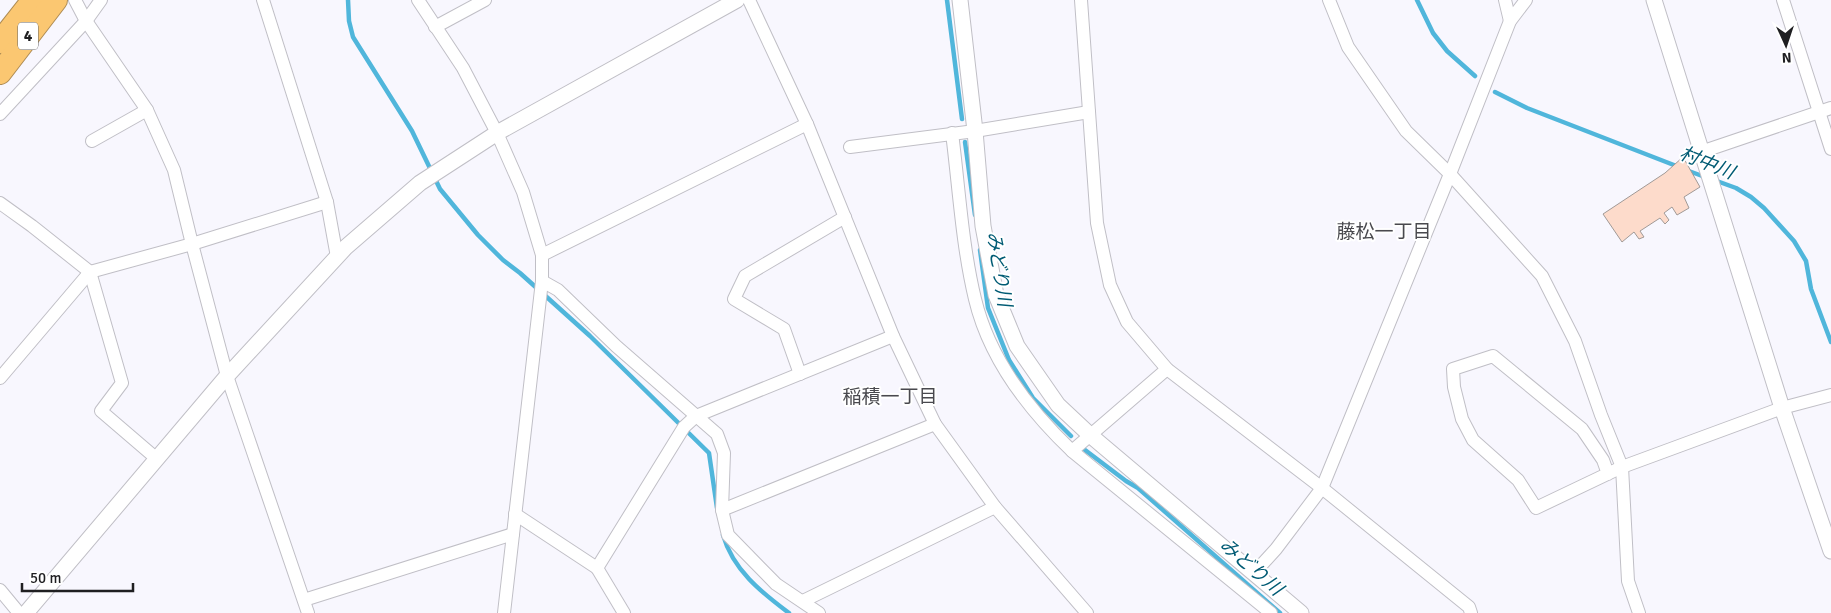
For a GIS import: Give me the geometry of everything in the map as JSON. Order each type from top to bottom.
[{"type":"highway","name":"4","points":[[0,42],[33,0]]},
{"type":"highway","name":"4","points":[[0,73],[56,0]]},
{"type":"street","points":[[75,0],[86,21],[147,110],[174,170],[227,376],[308,613]]},
{"type":"street","points":[[0,114],[86,21],[100,0]]},
{"type":"street","points":[[262,0],[327,202],[337,257]]},
{"type":"street","points":[[418,0],[463,68],[497,133],[523,192],[542,255],[542,281],[504,613]]},
{"type":"street","points":[[435,27],[485,0]]},
{"type":"street","points":[[26,613],[227,376],[346,247],[420,183],[497,133],[737,0]]},
{"type":"street","points":[[749,0],[807,124],[893,336],[935,424],[995,507],[1087,613]]},
{"type":"street","points":[[960,0],[975,131],[983,226],[996,295],[1017,346],[1058,405],[1090,435],[1301,613]]},
{"type":"street","points":[[1081,0],[1097,223],[1110,285],[1127,322],[1167,369],[1322,488],[1469,607],[1471,613]]},
{"type":"street","points":[[1329,0],[1348,47],[1406,131],[1450,174],[1542,276],[1575,341],[1601,415],[1622,467],[1628,581],[1639,613]]},
{"type":"street","points":[[1504,0],[1510,20]]},
{"type":"street","points":[[1254,573],[1276,550],[1322,488],[1450,174],[1510,20],[1526,0]]},
{"type":"street","points":[[1654,0],[1782,408],[1831,551]]},
{"type":"street","points":[[1783,0],[1825,110],[1831,149]]},
{"type":"street","points":[[92,141],[147,110]]},
{"type":"street","points":[[1701,152],[1825,110]]},
{"type":"street","points":[[850,147],[975,131],[1089,112]]},
{"type":"street","points":[[542,255],[807,124]]},
{"type":"street","points":[[952,133],[967,253],[976,300],[1000,361],[1025,399],[1072,451],[1271,613]]},
{"type":"street","points":[[0,378],[90,272],[192,244],[327,202]]},
{"type":"street","points":[[0,203],[90,272],[122,382],[101,411],[156,460]]},
{"type":"street","points":[[800,374],[784,329],[734,299],[745,276],[845,217]]},
{"type":"street","points":[[542,281],[558,290],[616,346],[716,434],[724,452],[722,510],[728,535],[776,584],[819,613]]},
{"type":"street","points":[[597,568],[684,427],[696,416],[893,336]]},
{"type":"street","points":[[1608,474],[1603,460],[1582,429],[1494,356],[1453,369],[1454,386],[1462,419],[1474,440],[1518,480],[1536,508],[1608,474],[1622,467],[1782,408],[1831,395]]},
{"type":"street","points":[[1072,451],[1167,369]]},
{"type":"street","points":[[722,510],[935,424]]},
{"type":"street","points":[[803,601],[995,507]]},
{"type":"street","points":[[516,514],[597,568],[624,613]]},
{"type":"street","points":[[304,600],[513,534]]},
{"type":"street","points":[[0,590],[18,613]]},
{"type":"building","points":[[1683,157],[1700,187],[1684,197],[1689,208],[1677,215],[1672,207],[1664,213],[1669,220],[1665,224],[1660,218],[1640,231],[1644,237],[1639,239],[1634,232],[1622,242],[1603,214],[1665,173]]},
{"type":"waterway","points":[[348,0],[349,21],[353,37],[412,131],[440,189],[478,235],[503,260],[590,336],[709,453],[717,508]]},
{"type":"waterway","name":"みどり川","points":[[947,0],[962,119]]},
{"type":"waterway","name":"村中川","points":[[1417,0],[1433,33],[1447,51],[1475,76]]},
{"type":"waterway","name":"村中川","points":[[1495,92],[1527,108],[1679,167]]},
{"type":"waterway","name":"みどり川","points":[[965,142],[975,215]]},
{"type":"waterway","name":"村中川","points":[[1686,170],[1705,177]]},
{"type":"waterway","name":"村中川","points":[[1714,180],[1736,188],[1751,197],[1764,208],[1794,241],[1806,261],[1811,289],[1831,342]]},
{"type":"waterway","name":"みどり川","points":[[980,250],[988,308],[1009,360],[1033,398],[1071,436]]},
{"type":"waterway","name":"みどり川","points":[[1085,450],[1138,488],[1280,613]]},
{"type":"waterway","points":[[723,535],[741,570],[768,597],[789,613]]},
{"type":"district","name":"藤松一丁目","points":[[1384,232]]},
{"type":"district","name":"稲積一丁目","points":[[890,397]]}]
